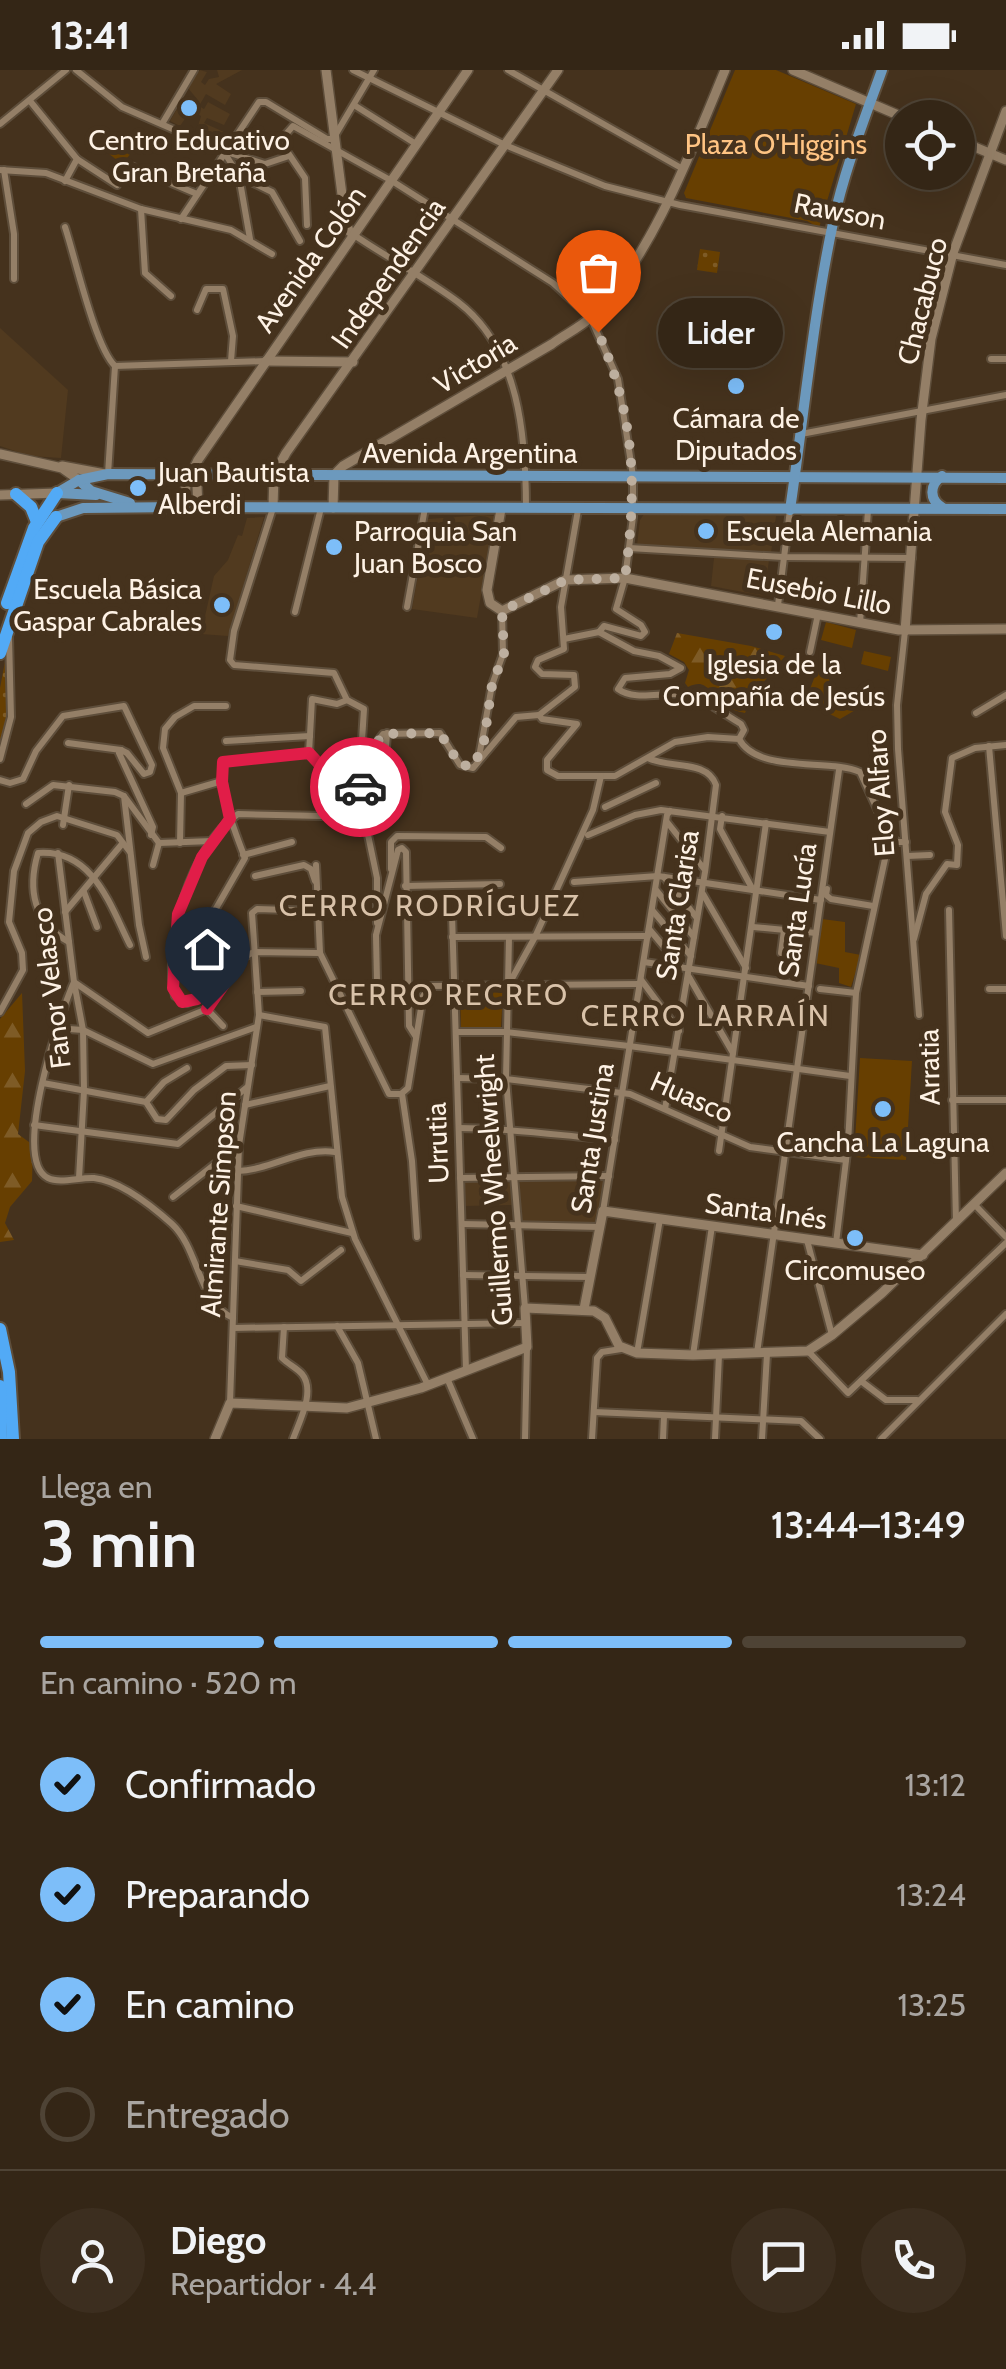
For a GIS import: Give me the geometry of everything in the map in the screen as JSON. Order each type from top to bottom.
[{"type":"highway","points":[[0,653],[4,625],[37,522],[58,493]]},
{"type":"highway","points":[[16,494],[31,507],[37,522]]},
{"type":"highway","points":[[4,625],[43,532],[56,517]]},
{"type":"highway","points":[[0,1329],[10,1382],[13,1439]]},
{"type":"highway","points":[[0,1386],[1,1439]]},
{"type":"main road","points":[[790,510],[831,234],[848,167],[882,70]]},
{"type":"main road","name":"Avenida Argentina","points":[[58,493],[79,480],[108,474],[339,472],[1006,478]]},
{"type":"main road","points":[[105,496],[96,491],[94,484],[108,474]]},
{"type":"main road","points":[[943,476],[932,493],[944,508]]},
{"type":"main road","points":[[79,480],[91,491],[105,496]]},
{"type":"main road","points":[[58,493],[105,496],[161,507]]},
{"type":"main road","name":"Avenida Argentina","points":[[56,517],[83,508],[161,507],[1006,509]]},
{"type":"street","points":[[0,124],[66,70]]},
{"type":"street","points":[[76,70],[122,106],[224,151],[265,164],[289,156]]},
{"type":"street","points":[[162,124],[194,70]]},
{"type":"street","points":[[326,70],[347,225],[354,235],[459,303],[477,320],[508,371],[522,437],[526,509]]},
{"type":"street","name":"Rawson","points":[[352,70],[505,145],[605,186],[666,202],[1006,265]]},
{"type":"street","points":[[334,145],[374,70]]},
{"type":"street","name":"Avenida Colón","points":[[184,507],[186,485],[198,460],[468,70]]},
{"type":"street","points":[[508,70],[682,169]]},
{"type":"street","name":"Independencia","points":[[274,475],[558,70]]},
{"type":"street","name":"Victoria","points":[[339,472],[590,318],[628,271],[666,202],[725,70]]},
{"type":"street","points":[[793,70],[885,109]]},
{"type":"street","points":[[30,101],[76,160],[117,185]]},
{"type":"street","points":[[181,219],[224,151],[262,101],[334,145]]},
{"type":"street","points":[[354,105],[417,144]]},
{"type":"street","name":"Chacabuco","points":[[916,508],[931,339],[953,253],[1006,111]]},
{"type":"street","points":[[307,225],[305,178],[280,141],[293,126],[334,145],[553,282],[590,318],[618,379],[633,476],[634,510],[625,578],[616,608],[643,628],[644,634],[604,626],[598,632],[564,639]]},
{"type":"street","points":[[975,147],[1006,160]]},
{"type":"street","points":[[224,151],[239,176],[250,239]]},
{"type":"street","points":[[65,181],[76,160]]},
{"type":"street","points":[[129,165],[196,194]]},
{"type":"street","points":[[14,279],[14,234],[2,170],[40,171],[141,209],[231,230],[272,254]]},
{"type":"street","points":[[239,176],[272,192],[300,241]]},
{"type":"street","points":[[141,209],[144,270],[171,296]]},
{"type":"street","points":[[50,466],[108,474],[115,366],[105,353],[65,227]]},
{"type":"street","points":[[197,310],[206,290],[222,289],[233,336],[231,360]]},
{"type":"street","points":[[115,366],[231,360],[353,362]]},
{"type":"street","points":[[991,360],[1006,360]]},
{"type":"street","points":[[801,434],[1006,395]]},
{"type":"street","points":[[0,454],[62,468],[79,480]]},
{"type":"street","points":[[294,612],[331,508],[339,472]]},
{"type":"street","points":[[192,475],[197,484],[198,507]]},
{"type":"street","points":[[274,475],[273,507],[234,630],[231,663],[331,671],[347,700],[364,710],[360,787]]},
{"type":"street","points":[[0,495],[58,493]]},
{"type":"street","points":[[407,607],[425,508]]},
{"type":"street","name":"Eloy Alfaro","points":[[916,508],[896,705],[919,1015]]},
{"type":"street","points":[[477,763],[492,685],[504,654],[502,611],[488,597],[501,509]]},
{"type":"street","points":[[347,700],[337,704],[312,699],[309,753],[332,778],[360,787],[369,784],[379,739],[386,733],[440,733],[460,765],[472,768],[516,717],[539,715],[575,687],[577,681],[572,674],[542,674],[536,670],[538,660],[564,651],[561,607],[578,510]]},
{"type":"street","points":[[778,605],[790,510]]},
{"type":"street","points":[[860,624],[868,510]]},
{"type":"street","points":[[629,548],[913,558]]},
{"type":"street","name":"Eusebio Lillo","points":[[566,580],[625,578],[905,631],[1006,629]]},
{"type":"street","points":[[502,611],[566,580]]},
{"type":"street","points":[[810,652],[818,613]]},
{"type":"street","points":[[0,759],[11,717],[4,625]]},
{"type":"street","points":[[598,632],[634,651],[659,656],[681,668],[670,674],[625,678],[618,686],[620,692],[697,698],[741,724],[744,730],[739,739]]},
{"type":"street","points":[[976,712],[1006,695]]},
{"type":"street","points":[[0,780],[10,784],[23,779],[31,759],[57,721],[72,713],[124,706],[152,769],[144,774],[121,750],[68,743]]},
{"type":"street","points":[[180,844],[181,793],[163,748],[165,729],[188,708],[226,706]]},
{"type":"street","points":[[539,715],[577,724],[547,760],[551,774],[615,776],[663,746],[690,738],[739,739]]},
{"type":"street","points":[[379,786],[386,733]]},
{"type":"street","points":[[226,742],[310,736]]},
{"type":"street","points":[[739,739],[746,749],[762,757],[852,769],[862,775],[888,833],[897,842],[906,842]]},
{"type":"street","points":[[913,945],[926,894],[947,864],[957,865],[958,845],[945,812],[950,763],[961,752],[1006,745]]},
{"type":"street","points":[[988,746],[1006,936]]},
{"type":"street","points":[[147,753],[163,748]]},
{"type":"street","points":[[377,980],[377,878],[367,830],[390,749]]},
{"type":"street","points":[[121,750],[120,757],[152,827],[152,835]]},
{"type":"street","points":[[244,856],[230,819],[222,782],[223,762],[309,753]]},
{"type":"street","name":"Santa Clarisa","points":[[648,758],[711,774],[718,815],[665,1109]]},
{"type":"street","name":"Santa Lucía","points":[[762,1439],[762,1354],[774,1235],[840,770]]},
{"type":"street","points":[[508,986],[535,937],[593,810],[601,776]]},
{"type":"street","points":[[181,793],[222,782]]},
{"type":"street","points":[[605,807],[656,783]]},
{"type":"street","points":[[26,804],[45,788],[69,785],[124,796],[159,843],[214,841]]},
{"type":"street","points":[[63,822],[69,785]]},
{"type":"street","points":[[124,796],[146,957]]},
{"type":"street","points":[[664,800],[670,811]]},
{"type":"street","points":[[588,834],[651,810],[718,815],[831,832],[827,896],[873,906]]},
{"type":"street","name":"Santa Justina","points":[[584,1309],[604,1211],[670,811]]},
{"type":"street","points":[[320,953],[254,952],[222,968],[197,999],[186,1004],[176,996],[178,914],[197,867],[230,819],[238,814],[276,812],[322,816]]},
{"type":"street","points":[[718,815],[720,829],[754,891]]},
{"type":"street","points":[[0,1012],[23,970],[22,953],[9,922],[14,871],[28,833],[54,816],[63,822],[116,835],[130,852]]},
{"type":"street","points":[[666,822],[706,870]]},
{"type":"street","points":[[719,1151],[766,824]]},
{"type":"street","points":[[391,886],[394,837],[486,837],[501,848]]},
{"type":"street","points":[[207,924],[244,856],[292,842]]},
{"type":"street","points":[[152,864],[159,843]]},
{"type":"street","points":[[65,913],[122,844]]},
{"type":"street","points":[[836,1243],[846,1160],[856,994],[888,846]]},
{"type":"street","points":[[376,936],[398,850],[402,848],[406,852],[409,1026],[416,1038]]},
{"type":"street","points":[[69,942],[50,929],[36,907],[32,885],[38,853],[58,854],[96,876],[130,945]]},
{"type":"street","name":"Fanor Velasco","points":[[58,854],[83,1030],[79,1178]]},
{"type":"street","points":[[907,856],[930,855]]},
{"type":"street","points":[[255,876],[312,866],[319,892],[320,953],[386,1092],[402,1094]]},
{"type":"street","points":[[661,877],[698,919]]},
{"type":"street","points":[[574,882],[661,877],[821,900]]},
{"type":"street","points":[[404,886],[500,884]]},
{"type":"street","points":[[83,890],[97,927]]},
{"type":"street","points":[[656,890],[695,938]]},
{"type":"street","points":[[702,892],[746,973]]},
{"type":"street","name":"Almirante Simpson","points":[[215,1439],[230,1403],[239,1145],[258,1015],[254,910],[320,911]]},
{"type":"street","points":[[652,910],[692,958]]},
{"type":"street","name":"Arratia","points":[[949,910],[956,1223]]},
{"type":"street","name":"Urrutia","points":[[452,914],[466,1370]]},
{"type":"street","points":[[753,927],[816,933]]},
{"type":"street","points":[[781,954],[784,930]]},
{"type":"street","points":[[452,937],[649,932],[687,971],[733,1057]]},
{"type":"street","name":"Guillermo Wheelwright","points":[[509,937],[506,1079],[526,1322],[524,1439]]},
{"type":"street","points":[[122,953],[141,941]]},
{"type":"street","points":[[233,1318],[217,1306],[175,1227],[116,1186],[97,1179],[53,1180],[42,1174],[34,1125],[55,1028],[74,982],[148,1033],[207,1009],[242,958]]},
{"type":"street","points":[[644,962],[687,971],[746,973],[809,986]]},
{"type":"street","points":[[416,1238],[412,1161],[402,1094],[410,1082],[426,990],[454,984],[642,983],[680,1031]]},
{"type":"street","points":[[820,989],[856,994]]},
{"type":"street","points":[[989,990],[1006,989]]},
{"type":"street","points":[[257,992],[301,992]]},
{"type":"street","points":[[207,1009],[223,1026]]},
{"type":"street","points":[[258,1015],[325,1028],[342,1197],[353,1234],[428,1385]]},
{"type":"street","points":[[55,1028],[83,1030],[154,1064],[257,1026]]},
{"type":"street","points":[[456,1032],[505,1032],[733,1057],[850,1076]]},
{"type":"street","points":[[43,1083],[146,1102],[157,1119],[166,1120],[194,1090],[226,1066],[252,1065]]},
{"type":"street","points":[[146,1102],[164,1082],[187,1068]]},
{"type":"street","name":"Huasco","points":[[457,1078],[506,1079],[622,1093],[750,1147],[846,1160]]},
{"type":"street","points":[[34,1125],[178,1144],[247,1086]]},
{"type":"street","points":[[244,1104],[330,1086]]},
{"type":"street","points":[[952,1100],[1006,1100]]},
{"type":"street","points":[[459,1128],[509,1128],[615,1140]]},
{"type":"street","points":[[174,1197],[239,1145]]},
{"type":"street","points":[[238,1171],[255,1170],[317,1151],[335,1152]]},
{"type":"street","points":[[524,1308],[584,1309],[601,1314],[619,1346],[637,1352],[719,1355],[808,1351],[832,1335],[923,1255],[1006,1173]]},
{"type":"street","points":[[460,1178],[609,1176]]},
{"type":"street","points":[[808,1351],[848,1393],[1006,1240],[974,1204]]},
{"type":"street","points":[[236,1206],[353,1234]]},
{"type":"street","name":"Santa Inés","points":[[604,1211],[923,1255]]},
{"type":"street","points":[[637,1352],[660,1220]]},
{"type":"street","points":[[462,1224],[600,1227]]},
{"type":"street","points":[[693,1355],[712,1226]]},
{"type":"street","points":[[808,1240],[832,1335]]},
{"type":"street","points":[[235,1261],[288,1270],[302,1281],[340,1250]]},
{"type":"street","points":[[464,1275],[590,1277]]},
{"type":"street","points":[[885,1438],[1006,1314]]},
{"type":"street","points":[[233,1328],[526,1322]]},
{"type":"street","points":[[337,1326],[358,1363],[376,1439]]},
{"type":"street","points":[[284,1327],[282,1358],[305,1377],[305,1408],[292,1439]]},
{"type":"street","points":[[230,1403],[347,1408],[428,1385],[527,1348]]},
{"type":"street","points":[[592,1439],[597,1358],[602,1352],[624,1349]]},
{"type":"street","points":[[715,1439],[719,1355]]},
{"type":"street","points":[[446,1378],[473,1439]]},
{"type":"street","points":[[860,1381],[890,1401],[918,1400]]},
{"type":"street","points":[[594,1412],[801,1422],[820,1439]]},
{"type":"street","points":[[663,1439],[664,1416]]},
{"type":"shaded area","name":"Centro Educativo Gran Bretaña","points":[[200,70],[207,72],[201,82],[205,85],[209,79],[219,77],[217,70],[242,70],[216,84],[231,94],[225,105],[206,94],[199,106],[204,109],[208,102],[230,114],[224,125],[207,118],[204,123],[224,132],[219,143],[196,133],[201,116],[191,110],[180,126],[170,121],[183,99],[193,106],[197,99],[188,88]]},
{"type":"shaded area","points":[[0,328],[68,390],[61,458],[30,456],[0,446]]},
{"type":"shaded area","name":"Escuela Alemania","points":[[644,514],[776,516],[771,553],[637,545]]},
{"type":"shaded area","points":[[495,516],[477,618],[412,609],[428,519]]},
{"type":"shaded area","name":"Escuela Básica Gaspar Cabrales","points":[[264,517],[228,636],[201,634],[214,576],[228,560],[238,535],[242,536],[247,518]]},
{"type":"shaded area","points":[[714,558],[769,560],[764,596],[711,586]]},
{"type":"shaded area","points":[[605,1178],[597,1220],[592,1224],[519,1224],[520,1179]]},
{"type":"shaded area","points":[[465,1182],[511,1184],[512,1205],[465,1206]]},
{"type":"green space","name":"Plaza O'Higgins","points":[[735,70],[776,70],[856,104],[819,228],[807,221],[686,198],[684,193]]},
{"type":"green space","points":[[110,132],[133,151],[122,164],[99,146]]},
{"type":"green space","points":[[700,249],[720,252],[717,273],[697,270]]},
{"type":"green space","points":[[826,622],[856,630],[852,648],[821,640]]},
{"type":"green space","points":[[677,633],[785,656],[753,695],[745,713],[724,705],[703,685],[688,687],[685,683],[689,670],[684,662],[669,654]]},
{"type":"green space","points":[[7,651],[7,713],[0,748],[0,688]]},
{"type":"green space","points":[[864,651],[891,657],[888,671],[861,664]]},
{"type":"green space","points":[[817,671],[828,675],[832,692],[860,696],[869,702],[840,719],[811,705],[808,694]]},
{"type":"green space","points":[[822,919],[845,922],[845,952],[861,955],[851,987],[839,983],[839,968],[815,963]]},
{"type":"green space","points":[[460,991],[503,993],[501,1027],[461,1027]]},
{"type":"green space","points":[[22,993],[25,1071],[18,1134],[33,1145],[32,1181],[10,1207],[5,1223],[14,1240],[0,1242],[0,1019]]},
{"type":"green space","name":"Cancha La Laguna","points":[[860,1058],[912,1061],[906,1160],[854,1157]]},
{"type":"way so far","points":[[360,787],[368,787],[379,739],[384,734],[440,733],[460,765],[472,768],[484,741],[492,685],[504,654],[502,611],[566,580],[625,578],[633,517],[633,476],[618,379],[598,332]]},
{"type":"place","name":"Centro Educativo Gran Bretaña","points":[[189,108]]},
{"type":"place","name":"Lider","points":[[598,332]]},
{"type":"place","name":"Cámara de Diputados","points":[[736,386]]},
{"type":"place","name":"Juan Bautista Alberdi","points":[[138,488]]},
{"type":"place","name":"Escuela Alemania","points":[[706,531]]},
{"type":"place","name":"Parroquia San Juan Bosco","points":[[334,547]]},
{"type":"place","name":"Escuela Básica Gaspar Cabrales","points":[[222,605]]},
{"type":"place","name":"Iglesia de la Compañía de Jesús","points":[[774,632]]},
{"type":"place","name":"Cancha La Laguna","points":[[883,1109]]},
{"type":"place","name":"Circomuseo","points":[[855,1238]]},
{"type":"district","name":"CERRO RODRÍGUEZ","points":[[430,905]]},
{"type":"district","name":"CERRO RECREO","points":[[449,994]]},
{"type":"district","name":"CERRO LARRAÍN","points":[[706,1015]]},
{"type":"route","points":[[207,1009],[242,958],[222,968],[202,996],[186,1004],[178,1000],[173,988],[176,925],[202,857],[230,819],[222,782],[223,762],[309,753],[332,778],[360,787]]}]
